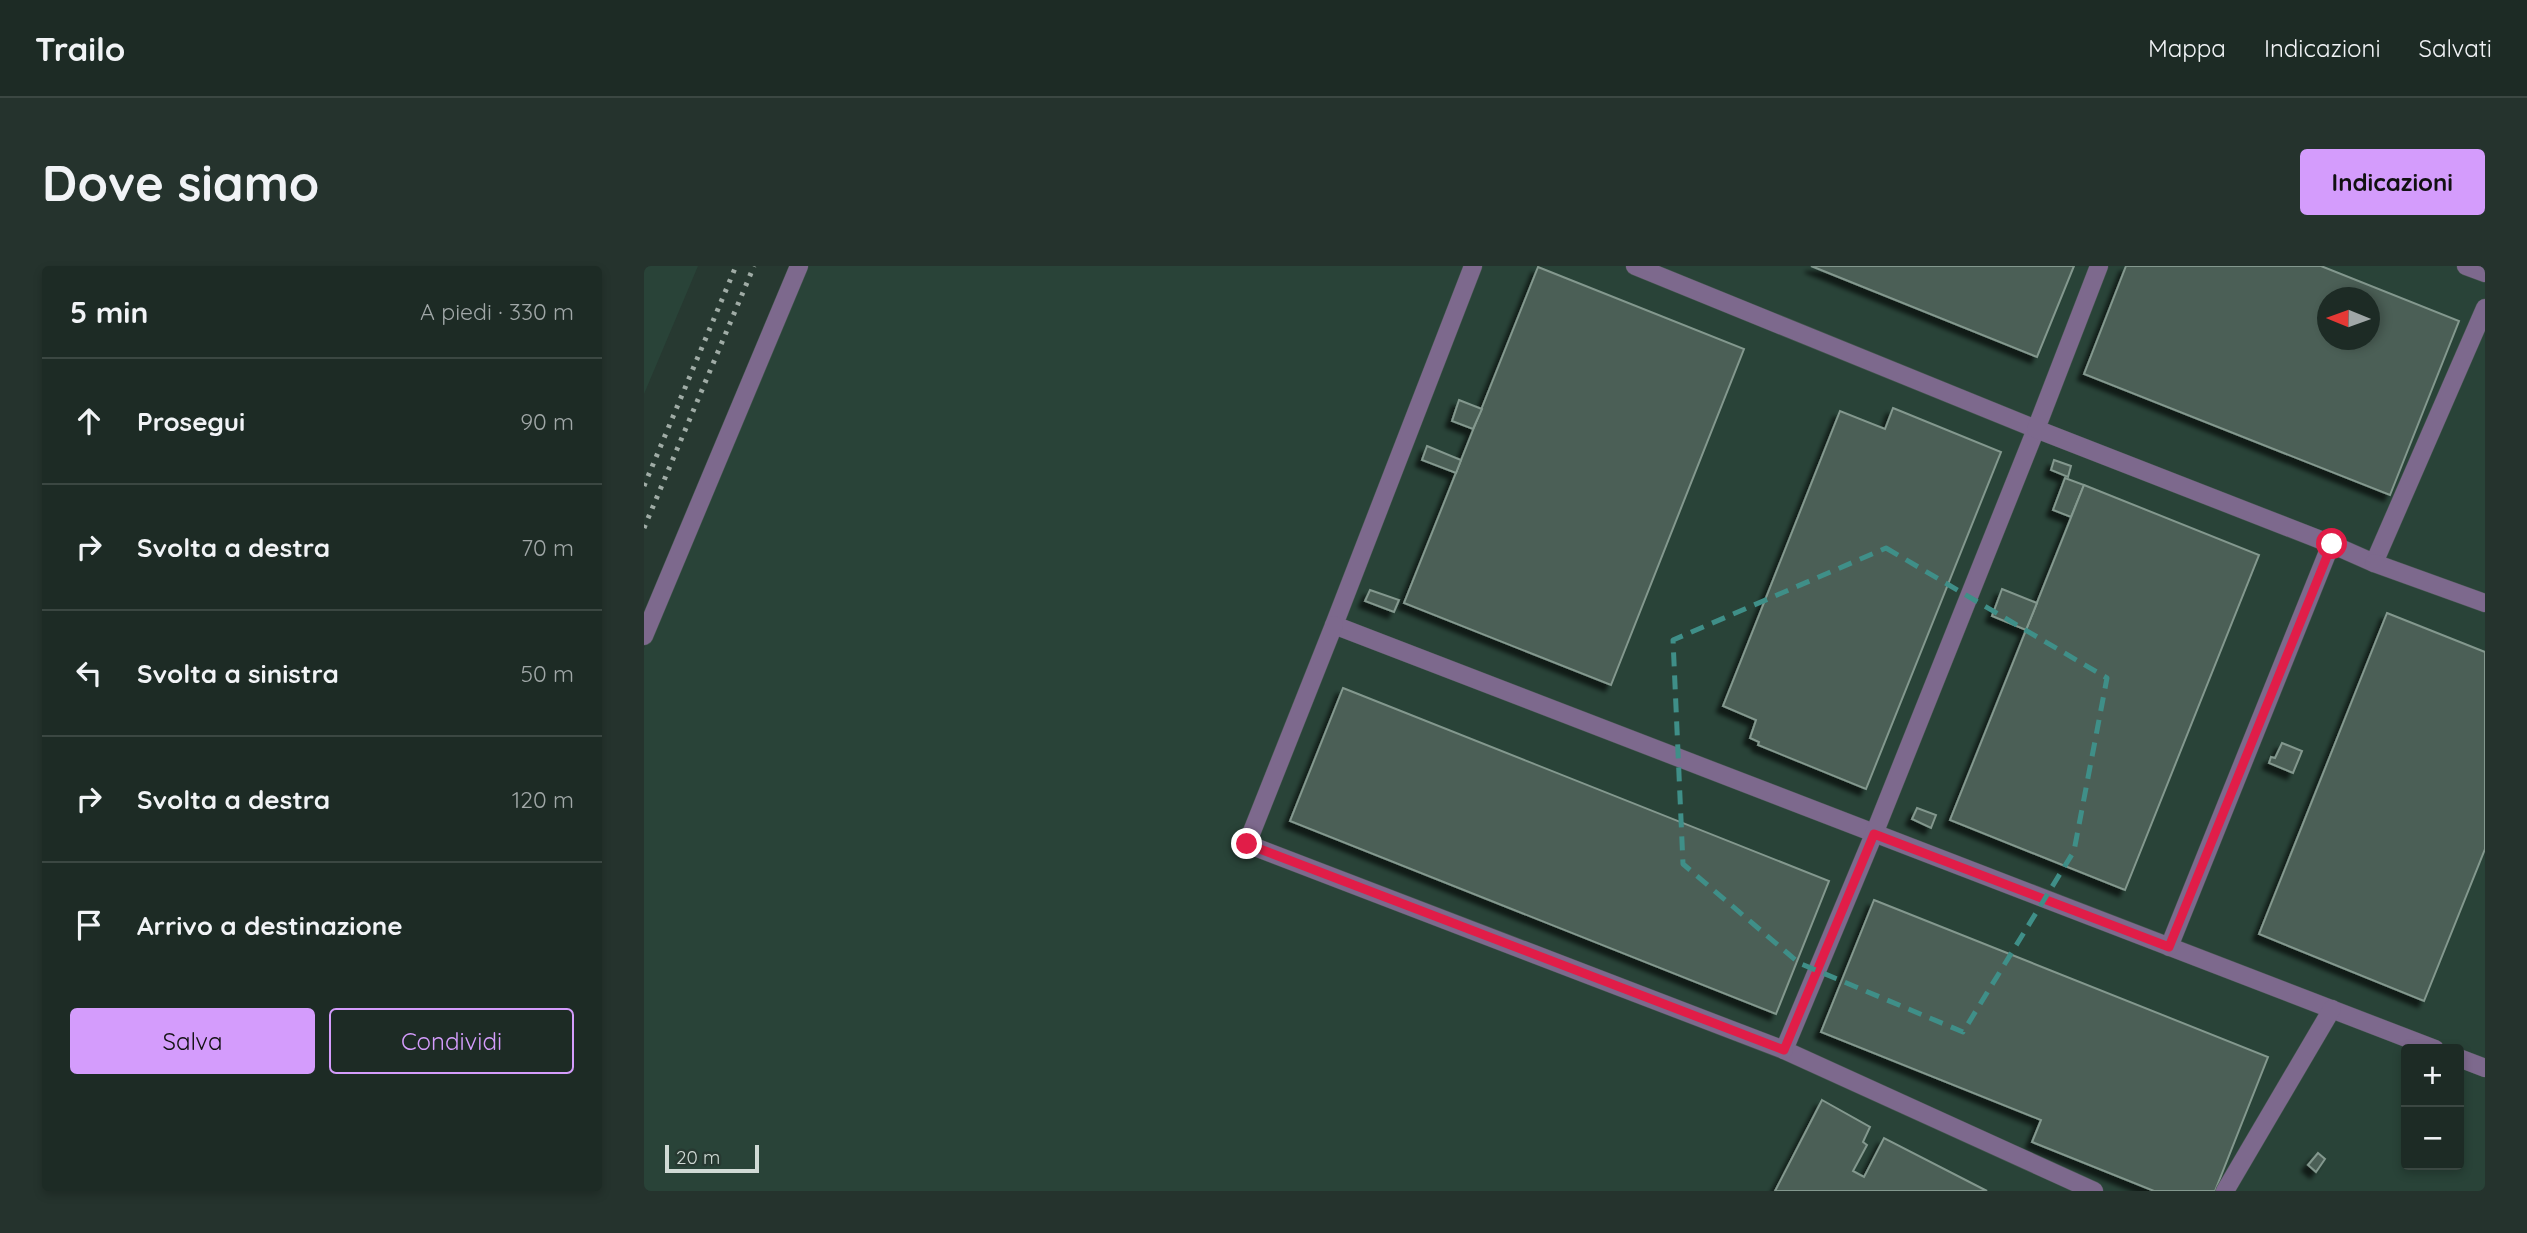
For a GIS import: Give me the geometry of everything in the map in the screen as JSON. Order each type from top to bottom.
[{"type":"street","points":[[644,636],[799,266]]},
{"type":"street","points":[[1473,266],[1247,844],[1784,1050],[2094,1191]]},
{"type":"street","points":[[1635,266],[2036,429],[2332,544],[2374,563],[2485,604]]},
{"type":"street","points":[[1784,1050],[1874,834],[2099,266]]},
{"type":"street","points":[[2466,266],[2485,273]]},
{"type":"street","points":[[2374,563],[2485,307]]},
{"type":"street","points":[[2169,947],[2332,544]]},
{"type":"street","points":[[1334,625],[2422,1044]]},
{"type":"street","points":[[2225,1191],[2332,1009]]},
{"type":"street","points":[[2464,1060],[2485,1068]]},
{"type":"highlighted area","points":[[1886,548],[2107,678],[2074,851],[1963,1032],[1799,963],[1683,864],[1673,640]]},
{"type":"shaded area","points":[[644,266],[698,266],[644,394]]},
{"type":"shaded area","points":[[807,266],[2485,266],[2485,1191],[644,1191],[644,648]]},
{"type":"building","points":[[1811,266],[2074,266],[2037,357]]},
{"type":"building","points":[[2126,266],[2321,266],[2374,287],[2317,287],[2317,350],[2380,350],[2380,290],[2459,321],[2390,495],[2084,374]]},
{"type":"building","points":[[1538,267],[1744,349],[1611,685],[1404,603]]},
{"type":"building","points":[[1459,400],[1482,409],[1473,429],[1452,421]]},
{"type":"building","points":[[1893,408],[2001,452],[1866,789],[1758,745],[1759,742],[1750,738],[1756,720],[1723,706],[1840,411],[1885,429]]},
{"type":"building","points":[[1427,446],[1461,460],[1456,473],[1422,460]]},
{"type":"building","points":[[2054,460],[2071,466],[2068,477],[2051,470]]},
{"type":"building","points":[[2065,478],[2084,485],[2071,517],[2053,510]]},
{"type":"building","points":[[2084,485],[2259,555],[2125,890],[1950,820]]},
{"type":"building","points":[[2002,589],[2037,603],[2026,630],[1992,616]]},
{"type":"building","points":[[1370,590],[1399,600],[1394,612],[1365,601]]},
{"type":"building","points":[[2387,613],[2485,652],[2485,849],[2424,1001],[2259,934]]},
{"type":"building","points":[[1343,688],[1829,881],[1776,1014],[1290,821]]},
{"type":"building","points":[[2282,743],[2302,751],[2293,773],[2269,763],[2271,757],[2275,758]]},
{"type":"building","points":[[1917,808],[1936,815],[1931,828],[1912,819]]},
{"type":"building","points":[[1874,900],[2268,1057],[2215,1191],[2154,1191],[2032,1142],[2041,1120],[1821,1032]]},
{"type":"building","points":[[1822,1100],[1870,1127],[1863,1142],[1867,1145],[1853,1171],[1864,1177],[1884,1138],[1987,1191],[1775,1191]]},
{"type":"building","points":[[2318,1153],[2325,1159],[2316,1172],[2308,1165]]},
{"type":"railway","points":[[644,486],[736,266]]},
{"type":"railway","points":[[644,528],[754,266]]},
{"type":"route","points":[[1247,844],[1784,1050],[1874,834],[2169,947],[2332,544]]}]
